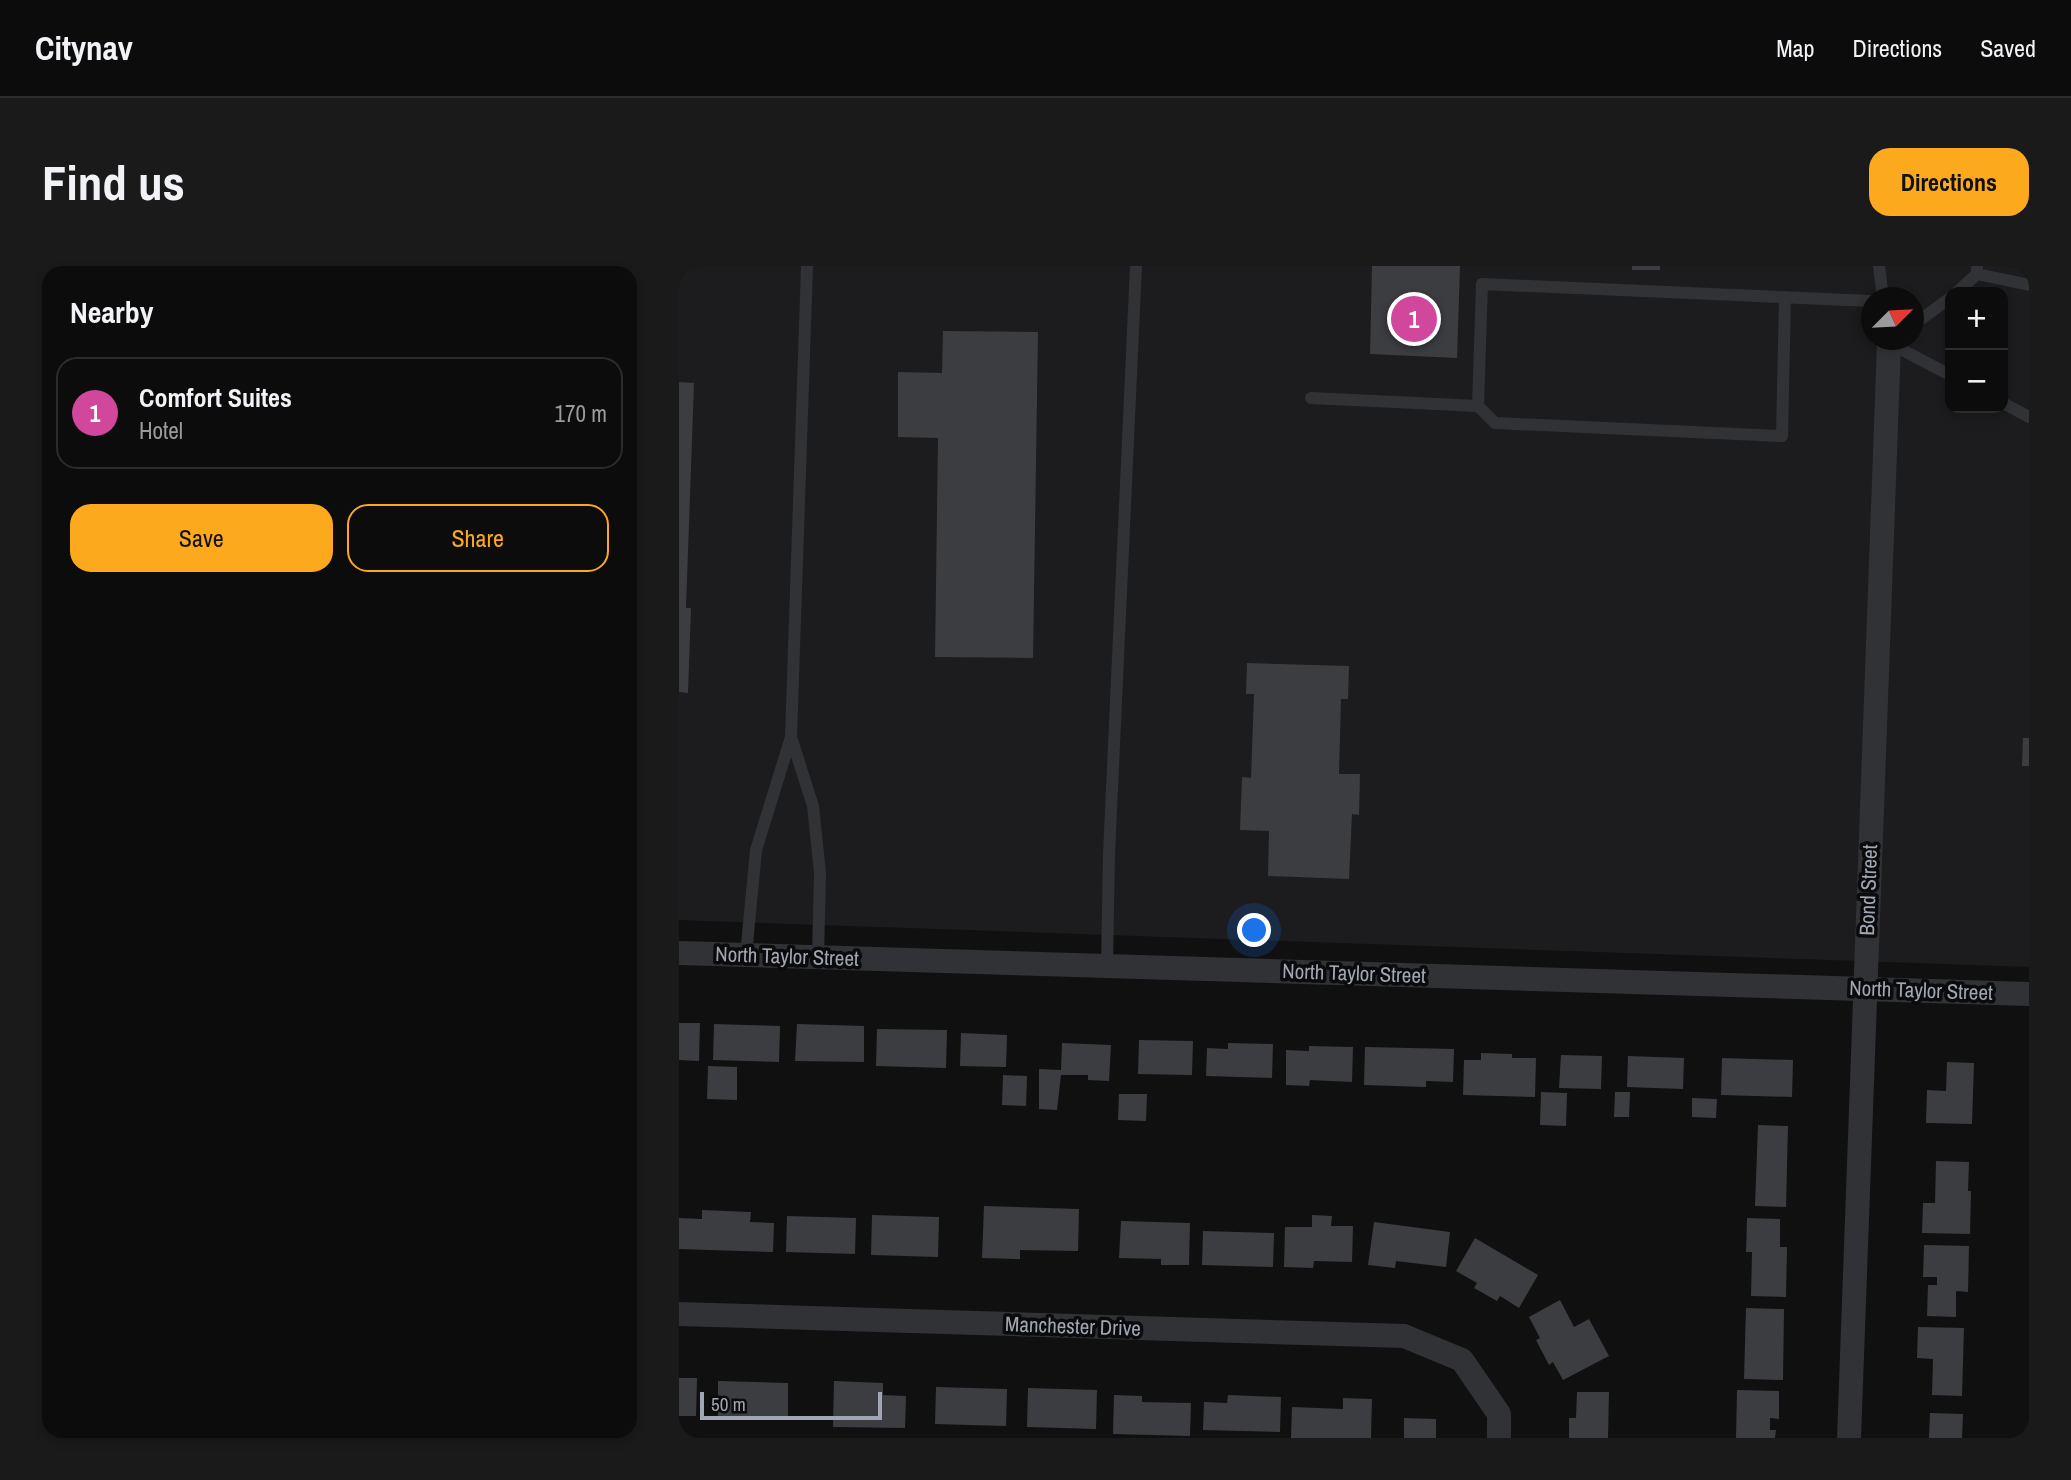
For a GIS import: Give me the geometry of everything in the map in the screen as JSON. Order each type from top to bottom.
[{"type":"street","name":"Bond Street","points":[[1849,1438],[1890,350]]},
{"type":"street","name":"North Taylor Street","points":[[679,953],[2029,994]]},
{"type":"street","name":"Manchester Drive","points":[[679,1314],[1404,1336],[1462,1360],[1499,1414],[1499,1438]]},
{"type":"lane","points":[[746,955],[756,850],[792,737],[807,266]]},
{"type":"lane","points":[[1107,966],[1110,840],[1136,266]]},
{"type":"lane","points":[[1879,266],[1882,287]]},
{"type":"lane","points":[[1962,287],[1977,270],[2029,285]]},
{"type":"lane","points":[[1478,406],[1482,284],[1861,301]]},
{"type":"lane","points":[[1311,398],[1478,406],[1495,422],[1782,436],[1785,297]]},
{"type":"lane","points":[[1924,317],[1945,302]]},
{"type":"lane","points":[[1906,350],[1945,372]]},
{"type":"lane","points":[[2008,406],[2029,417]]},
{"type":"lane","points":[[792,737],[813,806],[820,873],[818,957]]},
{"type":"shaded area","points":[[679,266],[2029,266],[2029,967],[679,920]]},
{"type":"building","points":[[1372,266],[1460,266],[1457,358],[1370,354]]},
{"type":"building","points":[[1632,266],[1660,266],[1660,270],[1632,270]]},
{"type":"building","points":[[943,331],[1038,332],[1033,658],[935,657],[938,438],[898,437],[898,372],[942,373]]},
{"type":"building","points":[[679,382],[694,383],[686,608],[691,608],[688,693],[679,692]]},
{"type":"building","points":[[1247,663],[1349,666],[1348,699],[1341,699],[1339,774],[1360,774],[1359,815],[1352,814],[1349,879],[1268,876],[1269,831],[1240,830],[1242,777],[1251,778],[1254,694],[1246,694]]},
{"type":"building","points":[[2023,738],[2029,738],[2029,766],[2022,766]]},
{"type":"building","points":[[679,1023],[700,1023],[699,1061],[679,1060]]},
{"type":"building","points":[[714,1024],[780,1026],[779,1062],[713,1060]]},
{"type":"building","points":[[797,1024],[864,1026],[864,1062],[795,1061]]},
{"type":"building","points":[[877,1029],[947,1030],[946,1068],[876,1066]]},
{"type":"building","points":[[961,1033],[1007,1035],[1006,1067],[960,1066]]},
{"type":"building","points":[[1139,1040],[1193,1041],[1192,1075],[1138,1074]]},
{"type":"building","points":[[1062,1043],[1111,1045],[1109,1081],[1088,1080],[1088,1075],[1061,1075],[1057,1110],[1039,1109],[1039,1069],[1061,1070]]},
{"type":"building","points":[[1228,1043],[1273,1044],[1272,1078],[1206,1076],[1207,1048],[1228,1049]]},
{"type":"building","points":[[1309,1046],[1353,1047],[1352,1082],[1310,1080],[1309,1086],[1286,1085],[1286,1050],[1309,1051]]},
{"type":"building","points":[[1365,1047],[1454,1049],[1453,1082],[1426,1081],[1426,1087],[1364,1085]]},
{"type":"building","points":[[1481,1053],[1512,1054],[1512,1058],[1536,1058],[1535,1097],[1463,1095],[1464,1060],[1481,1060]]},
{"type":"building","points":[[1561,1055],[1602,1056],[1601,1089],[1559,1088]]},
{"type":"building","points":[[1628,1056],[1684,1058],[1683,1089],[1627,1087]]},
{"type":"building","points":[[1722,1058],[1793,1060],[1792,1097],[1721,1095]]},
{"type":"building","points":[[1947,1062],[1974,1063],[1972,1124],[1926,1123],[1927,1090],[1946,1091]]},
{"type":"building","points":[[708,1066],[737,1067],[737,1100],[707,1099]]},
{"type":"building","points":[[1003,1075],[1027,1076],[1026,1106],[1002,1105]]},
{"type":"building","points":[[1541,1092],[1567,1093],[1566,1126],[1540,1125]]},
{"type":"building","points":[[1615,1092],[1630,1092],[1629,1117],[1614,1117]]},
{"type":"building","points":[[1119,1094],[1147,1094],[1146,1121],[1118,1120]]},
{"type":"building","points":[[1692,1098],[1717,1099],[1716,1118],[1692,1117]]},
{"type":"building","points":[[1758,1125],[1788,1126],[1786,1207],[1755,1206]]},
{"type":"building","points":[[1936,1161],[1969,1162],[1970,1234],[1922,1233],[1923,1203],[1935,1203]]},
{"type":"building","points":[[984,1206],[1079,1209],[1078,1251],[1020,1250],[1020,1259],[982,1258]]},
{"type":"building","points":[[702,1210],[751,1212],[750,1222],[774,1223],[773,1252],[679,1249],[679,1218],[702,1219]]},
{"type":"building","points":[[872,1215],[939,1217],[938,1257],[871,1255]]},
{"type":"building","points":[[1312,1215],[1332,1216],[1331,1226],[1353,1226],[1352,1262],[1314,1261],[1313,1268],[1284,1267],[1285,1227],[1312,1227]]},
{"type":"building","points":[[787,1216],[856,1218],[855,1254],[786,1252]]},
{"type":"building","points":[[1747,1218],[1780,1219],[1780,1247],[1787,1247],[1786,1297],[1751,1296],[1752,1252],[1746,1252]]},
{"type":"building","points":[[1121,1221],[1190,1223],[1189,1265],[1161,1265],[1161,1259],[1119,1258]]},
{"type":"building","points":[[1374,1222],[1450,1232],[1446,1267],[1396,1261],[1395,1268],[1368,1265]]},
{"type":"building","points":[[1203,1231],[1274,1233],[1273,1267],[1202,1265]]},
{"type":"building","points":[[1475,1238],[1538,1275],[1519,1308],[1500,1296],[1497,1301],[1474,1288],[1477,1283],[1456,1271]]},
{"type":"building","points":[[1924,1245],[1969,1246],[1968,1292],[1956,1291],[1956,1317],[1927,1316],[1928,1285],[1937,1285],[1937,1277],[1923,1277]]},
{"type":"building","points":[[1560,1300],[1574,1327],[1589,1319],[1609,1356],[1563,1380],[1553,1362],[1549,1365],[1536,1340],[1540,1338],[1529,1317]]},
{"type":"building","points":[[1746,1308],[1784,1309],[1783,1380],[1744,1379]]},
{"type":"building","points":[[1918,1327],[1964,1328],[1962,1396],[1932,1395],[1933,1359],[1917,1358]]},
{"type":"building","points":[[679,1378],[697,1378],[696,1416],[679,1416]]},
{"type":"building","points":[[718,1381],[788,1383],[788,1418],[718,1416]]},
{"type":"building","points":[[834,1381],[883,1383],[883,1395],[906,1396],[905,1428],[833,1427]]},
{"type":"building","points":[[936,1387],[1007,1389],[1006,1426],[935,1424]]},
{"type":"building","points":[[1028,1388],[1097,1390],[1096,1429],[1027,1427]]},
{"type":"building","points":[[1737,1390],[1779,1391],[1779,1419],[1770,1418],[1770,1430],[1776,1430],[1775,1438],[1736,1438]]},
{"type":"building","points":[[1577,1392],[1609,1392],[1608,1438],[1569,1438],[1569,1418],[1576,1418]]},
{"type":"building","points":[[1114,1395],[1142,1396],[1142,1402],[1191,1403],[1190,1436],[1113,1434]]},
{"type":"building","points":[[1228,1395],[1281,1397],[1280,1432],[1203,1430],[1204,1402],[1227,1403]]},
{"type":"building","points":[[1343,1398],[1372,1399],[1371,1438],[1291,1438],[1292,1407],[1343,1409]]},
{"type":"building","points":[[1930,1413],[1963,1414],[1962,1438],[1929,1438]]},
{"type":"building","points":[[1404,1418],[1436,1419],[1436,1438],[1404,1438]]},
{"type":"place","name":"Comfort Suites","points":[[1414,319]]}]
